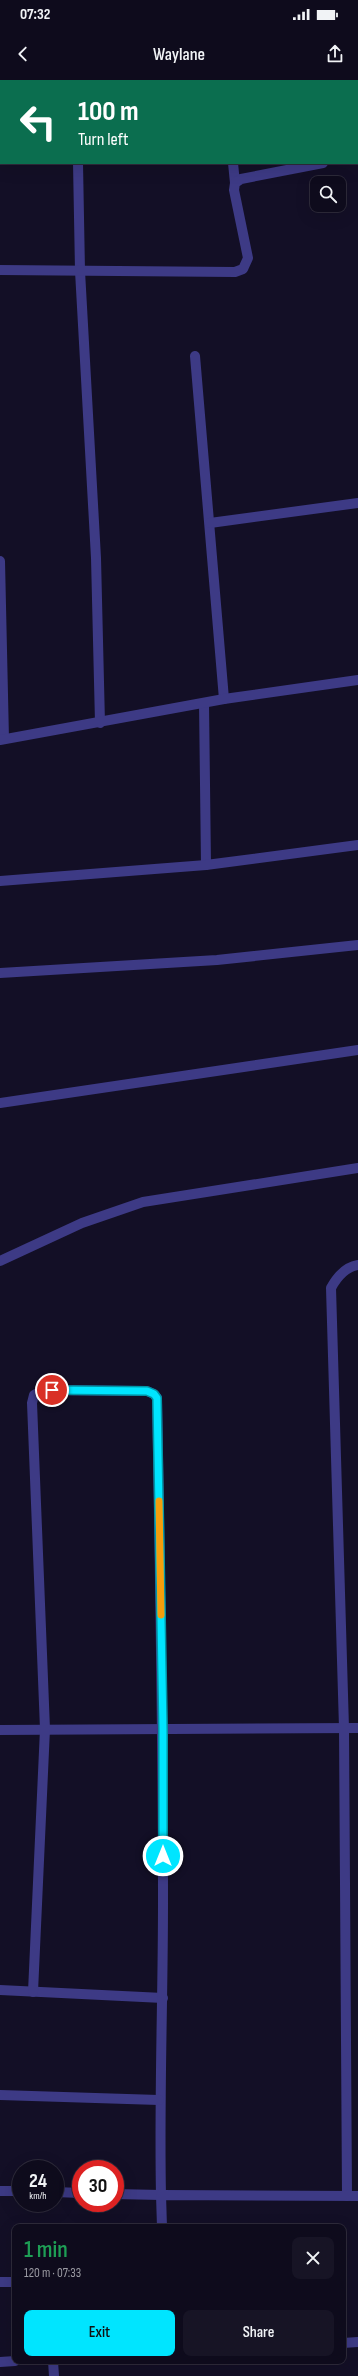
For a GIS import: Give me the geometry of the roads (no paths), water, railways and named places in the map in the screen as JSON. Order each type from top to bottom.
[{"type":"street","points":[[78,164],[80,271],[96,558],[100,723]]},
{"type":"street","points":[[0,270],[236,272],[243,269],[248,258],[234,190],[235,183],[233,164]]},
{"type":"street","points":[[235,183],[241,179],[318,164]]},
{"type":"street","points":[[195,356],[224,699]]},
{"type":"street","points":[[210,523],[358,503]]},
{"type":"street","points":[[0,561],[2,739],[100,723],[224,699],[358,680]]},
{"type":"street","points":[[204,703],[206,865]]},
{"type":"street","points":[[0,881],[206,865],[358,845]]},
{"type":"street","points":[[0,973],[217,960],[358,945]]},
{"type":"street","points":[[0,1103],[358,1050]]},
{"type":"street","points":[[0,1261],[82,1223],[143,1202],[358,1168]]},
{"type":"street","points":[[347,2196],[344,1728],[331,1288],[337,1278],[350,1266],[358,1265]]},
{"type":"street","points":[[33,1992],[45,1729],[32,1403],[34,1395],[41,1391],[147,1391],[154,1394],[157,1398],[163,1729],[163,1998],[159,2100],[162,2224]]},
{"type":"street","points":[[0,1730],[358,1728]]},
{"type":"street","points":[[0,1990],[163,1998]]},
{"type":"street","points":[[0,2095],[159,2100]]},
{"type":"street","points":[[0,2191],[12,2191]]},
{"type":"street","points":[[124,2194],[358,2196]]},
{"type":"street","points":[[0,2282],[12,2282]]},
{"type":"street","points":[[346,2343],[358,2342]]},
{"type":"street","points":[[0,2362],[12,2361]]},
{"type":"street","points":[[53,2364],[54,2376]]}]
